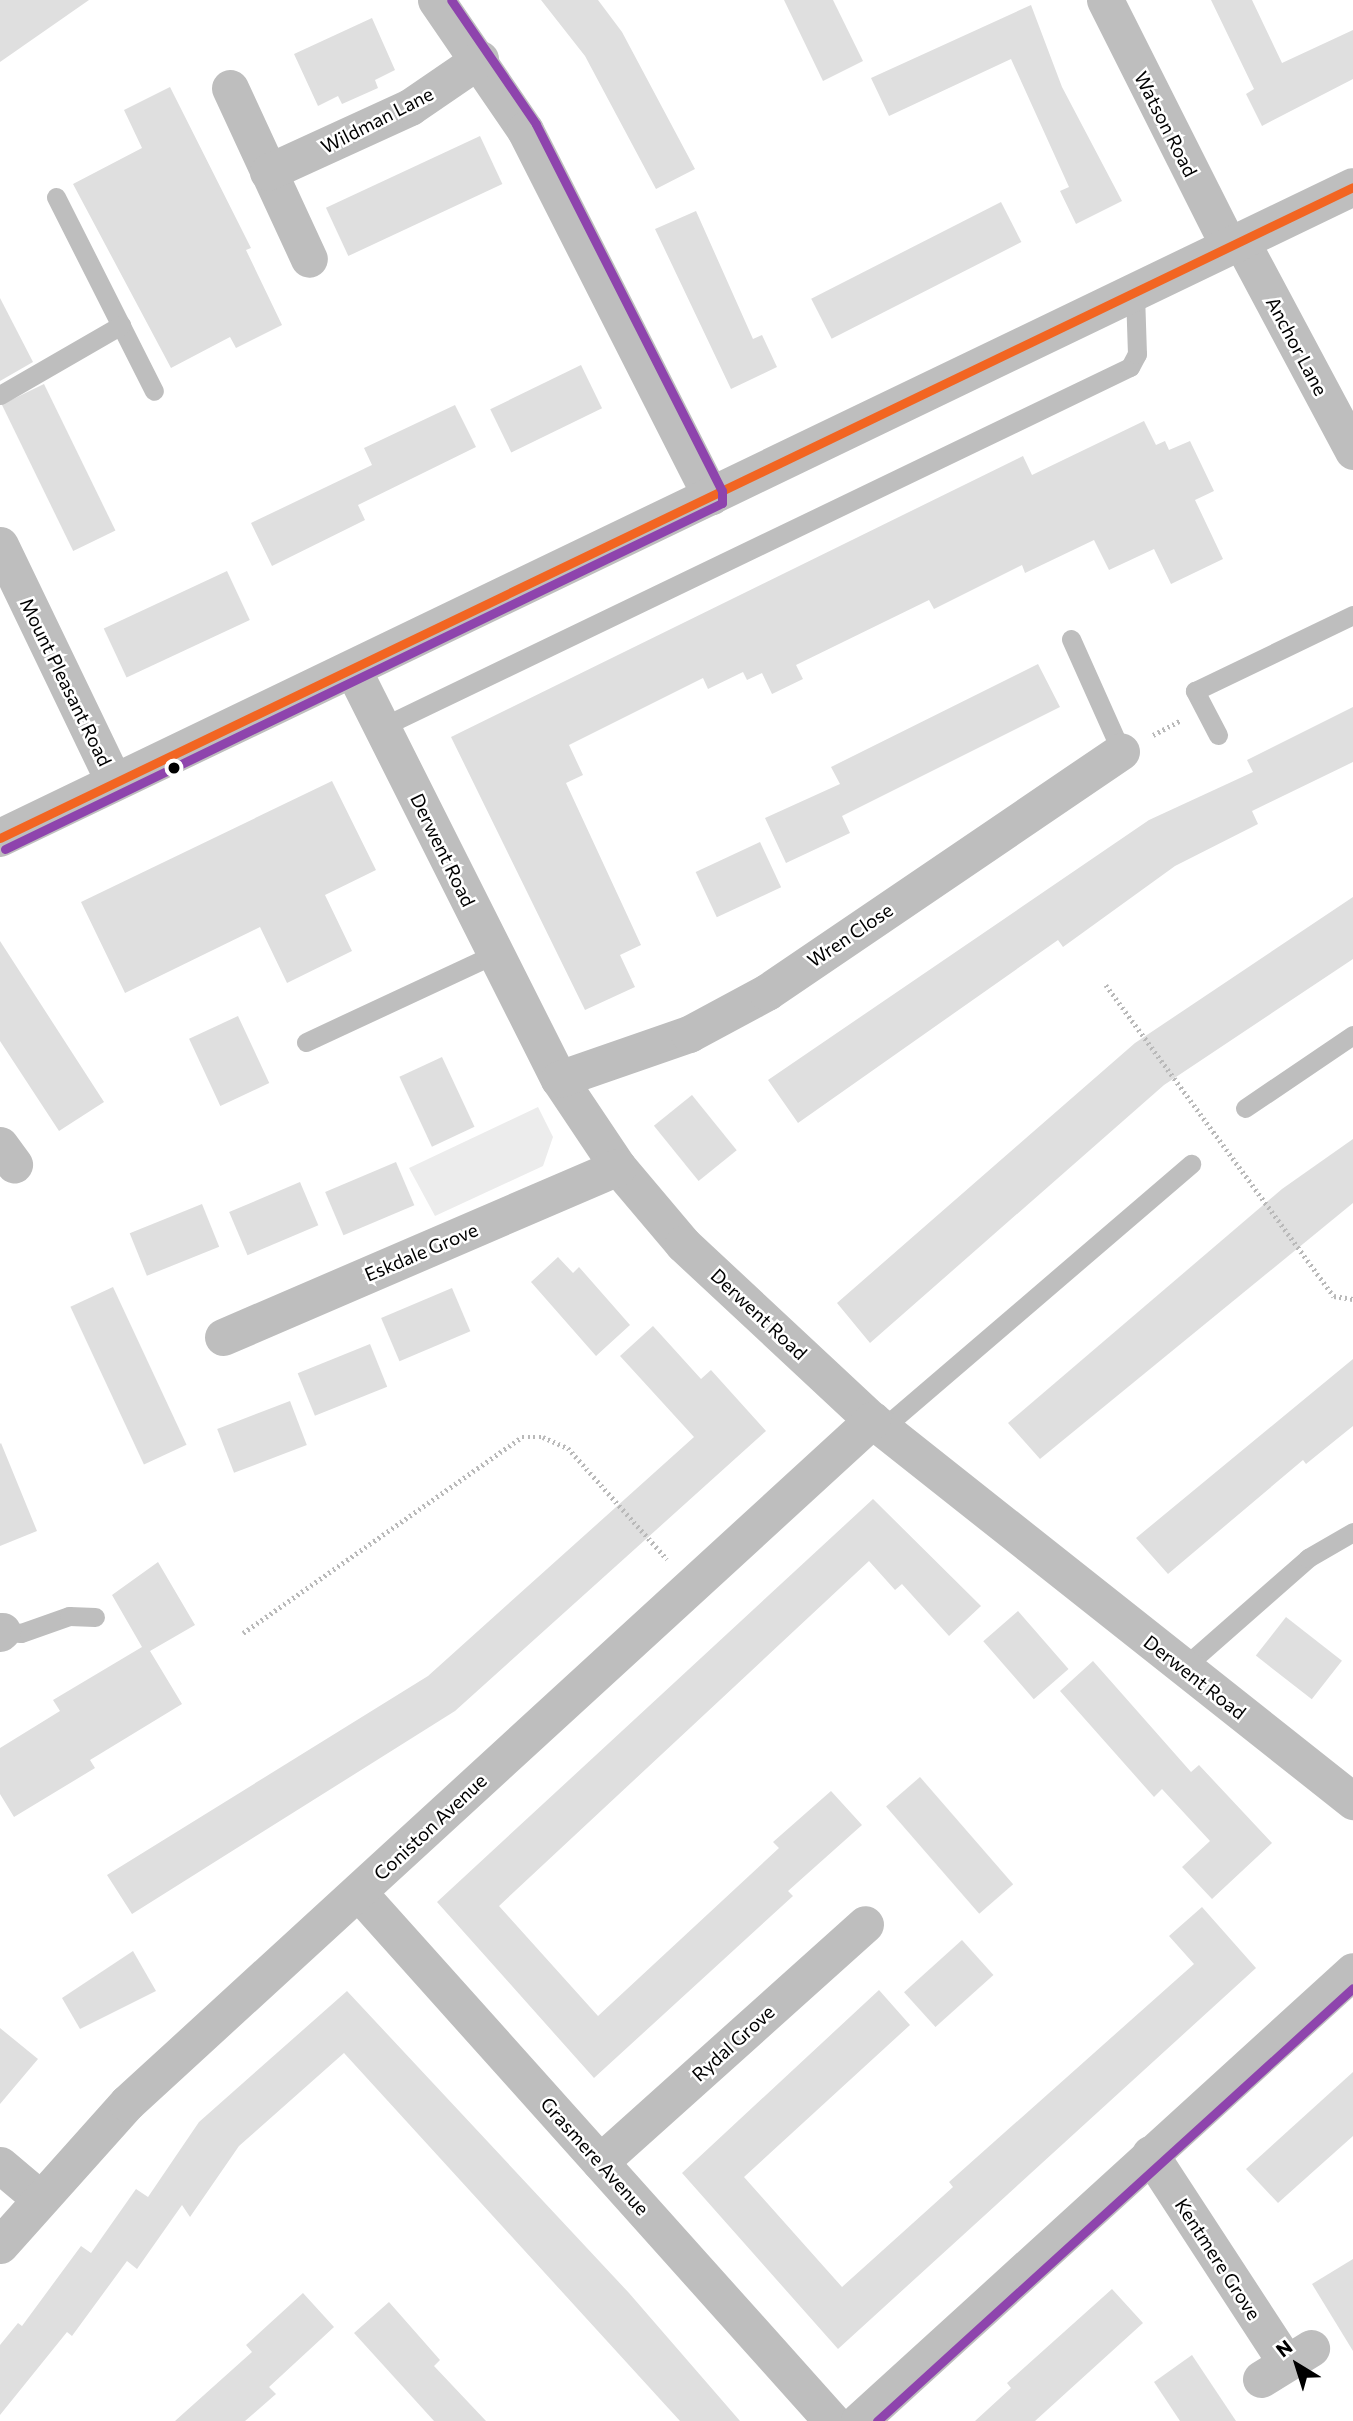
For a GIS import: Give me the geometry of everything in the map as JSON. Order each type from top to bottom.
[{"type":"street","points":[[436,0],[480,59],[545,167],[711,497]]},
{"type":"street","name":"Watson Road","points":[[1105,0],[1235,244]]},
{"type":"street","name":"Wildman Lane","points":[[268,172],[410,107],[480,59]]},
{"type":"street","points":[[230,88],[309,259]]},
{"type":"street","points":[[0,838],[1353,187]]},
{"type":"street","name":"Anchor Lane","points":[[1235,244],[1351,442]]},
{"type":"street","name":"Mount Pleasant Road","points":[[0,545],[114,782]]},
{"type":"street","name":"Derwent Road","points":[[353,670],[559,1079],[618,1167],[683,1244],[878,1424],[1353,1801]]},
{"type":"street","name":"Wren Close","points":[[559,1079],[689,1034],[767,992],[1121,751]]},
{"type":"street","name":"Eskdale Grove","points":[[223,1337],[618,1167]]},
{"type":"street","name":"Coniston Avenue","points":[[0,2245],[38,2197],[127,2103],[691,1586],[878,1424]]},
{"type":"street","name":"Grasmere Avenue","points":[[358,1892],[832,2421]]},
{"type":"street","name":"Rydal Grove","points":[[600,2162],[865,1924]]},
{"type":"street","points":[[859,2421],[1353,1971]]},
{"type":"street","name":"Kentmere Grove","points":[[1150,2154],[1286,2364]]},
{"type":"street","points":[[0,2165],[38,2197]]},
{"type":"lane","points":[[56,197],[155,391]]},
{"type":"lane","points":[[382,727],[1130,367],[1137,354],[1135,293]]},
{"type":"lane","points":[[0,395],[121,325]]},
{"type":"lane","points":[[1218,735],[1195,691],[1353,615]]},
{"type":"lane","points":[[1070,639],[1121,751]]},
{"type":"lane","points":[[306,1042],[495,954]]},
{"type":"lane","points":[[1245,1108],[1353,1035]]},
{"type":"lane","points":[[878,1424],[1191,1164]]},
{"type":"lane","points":[[1183,1668],[1308,1558],[1353,1532]]},
{"type":"lane","points":[[1,1632],[22,1633],[81,1614],[95,1617]]},
{"type":"path","points":[[1121,751],[1204,708]]},
{"type":"path","points":[[1106,985],[1334,1296],[1353,1298]]},
{"type":"path","points":[[243,1633],[522,1437],[543,1437],[568,1448],[691,1586]]},
{"type":"shaded area","points":[[538,1107],[553,1137],[543,1166],[435,1216],[409,1168]]},
{"type":"building","points":[[0,0],[89,0],[0,62]]},
{"type":"building","points":[[541,0],[598,0],[622,32],[695,169],[656,189],[585,56]]},
{"type":"building","points":[[784,0],[833,0],[863,61],[823,81]]},
{"type":"building","points":[[1211,0],[1252,0],[1282,63],[1353,30],[1353,79],[1262,126],[1246,94],[1254,89]]},
{"type":"building","points":[[1031,5],[1062,87],[1122,201],[1076,224],[1060,191],[1069,187],[1011,59],[889,116],[871,78]]},
{"type":"building","points":[[372,18],[395,70],[375,80],[378,88],[342,104],[338,96],[318,106],[294,54]]},
{"type":"building","points":[[170,87],[251,248],[246,250],[282,325],[236,348],[230,337],[171,368],[73,184],[142,148],[124,110]]},
{"type":"building","points":[[480,136],[502,184],[348,256],[326,208]]},
{"type":"building","points":[[1001,202],[1021,242],[832,339],[811,299]]},
{"type":"building","points":[[696,211],[753,339],[762,335],[777,367],[731,389],[655,229]]},
{"type":"building","points":[[0,298],[33,362],[0,381]]},
{"type":"building","points":[[581,365],[602,408],[511,452],[490,409]]},
{"type":"building","points":[[44,384],[115,531],[73,551],[2,405]]},
{"type":"building","points":[[455,405],[476,447],[358,505],[365,520],[272,566],[251,523],[372,465],[364,448]]},
{"type":"building","points":[[1144,421],[1156,445],[1165,441],[1169,450],[1190,441],[1214,491],[1195,500],[1223,559],[1171,584],[1154,549],[1109,570],[1094,540],[1025,573],[1022,565],[934,609],[929,600],[796,665],[803,679],[772,694],[762,673],[747,680],[743,672],[708,689],[703,678],[569,745],[583,775],[566,783],[641,945],[620,955],[635,987],[585,1010],[451,737],[1023,456],[1032,475]]},
{"type":"building","points":[[227,571],[250,620],[127,677],[104,628]]},
{"type":"building","points":[[1038,664],[1060,707],[842,816],[850,833],[786,863],[765,818],[840,784],[831,767]]},
{"type":"building","points":[[1353,707],[1353,762],[1252,811],[1258,824],[1175,866],[1063,947],[1058,940],[798,1123],[768,1080],[1149,820],[1253,772],[1247,760]]},
{"type":"building","points":[[332,781],[376,870],[325,895],[352,951],[287,983],[260,927],[125,993],[81,902]]},
{"type":"building","points":[[760,842],[781,887],[717,917],[696,872]]},
{"type":"building","points":[[1353,897],[1353,959],[1164,1085],[870,1343],[837,1303],[1135,1043]]},
{"type":"building","points":[[0,941],[104,1102],[59,1131],[0,1041]]},
{"type":"building","points":[[238,1016],[269,1083],[220,1106],[189,1039]]},
{"type":"building","points":[[442,1057],[475,1127],[432,1147],[399,1077]]},
{"type":"building","points":[[692,1095],[737,1150],[699,1181],[654,1126]]},
{"type":"building","points":[[1353,1139],[1353,1203],[1040,1459],[1008,1423],[1282,1189]]},
{"type":"building","points":[[396,1162],[414,1205],[343,1235],[325,1192]]},
{"type":"building","points":[[300,1182],[318,1225],[247,1255],[229,1212]]},
{"type":"building","points":[[202,1204],[219,1247],[147,1276],[130,1233]]},
{"type":"building","points":[[558,1257],[573,1273],[579,1267],[630,1325],[596,1356],[531,1282]]},
{"type":"building","points":[[113,1287],[187,1445],[144,1465],[70,1307]]},
{"type":"building","points":[[452,1288],[470,1331],[399,1361],[381,1318]]},
{"type":"building","points":[[653,1326],[701,1379],[711,1370],[766,1431],[455,1711],[132,1914],[107,1875],[428,1676],[694,1437],[620,1356]]},
{"type":"building","points":[[370,1344],[387,1387],[315,1416],[298,1373]]},
{"type":"building","points":[[1353,1359],[1353,1426],[1306,1464],[1303,1460],[1168,1574],[1136,1538]]},
{"type":"building","points":[[290,1401],[307,1445],[234,1473],[217,1429]]},
{"type":"building","points":[[0,1444],[37,1531],[0,1546]]},
{"type":"building","points":[[873,1499],[981,1606],[949,1636],[902,1584],[895,1590],[869,1561],[499,1906],[598,2016],[779,1848],[773,1842],[831,1791],[862,1825],[788,1891],[793,1896],[594,2078],[437,1902]]},
{"type":"building","points":[[158,1562],[195,1625],[150,1651],[182,1704],[90,1760],[95,1768],[14,1817],[0,1794],[0,1748],[60,1711],[53,1700],[142,1647],[112,1595]]},
{"type":"building","points":[[1018,1611],[1069,1669],[1034,1699],[983,1641]]},
{"type":"building","points":[[1286,1617],[1342,1661],[1312,1699],[1256,1656]]},
{"type":"building","points":[[1093,1661],[1191,1772],[1199,1765],[1272,1843],[1212,1899],[1182,1867],[1210,1841],[1162,1789],[1154,1797],[1060,1691]]},
{"type":"building","points":[[920,1777],[1013,1884],[979,1914],[886,1807]]},
{"type":"building","points":[[1202,1907],[1256,1968],[838,2349],[682,2173],[879,1990],[910,2025],[744,2177],[842,2287],[953,2187],[949,2182],[1194,1964],[1169,1936]]},
{"type":"building","points":[[962,1940],[993,1975],[935,2027],[904,1992]]},
{"type":"building","points":[[133,1951],[156,1991],[80,2029],[62,1998]]},
{"type":"building","points":[[347,1991],[629,2293],[740,2421],[680,2421],[344,2053],[239,2146],[190,2217],[182,2205],[137,2269],[127,2261],[72,2336],[67,2332],[0,2415],[0,2345],[18,2323],[22,2326],[81,2246],[91,2253],[136,2189],[148,2197],[199,2122]]},
{"type":"building","points":[[0,2028],[38,2059],[0,2104]]},
{"type":"building","points":[[1353,2072],[1353,2136],[1278,2203],[1246,2169]]},
{"type":"building","points":[[1353,2259],[1353,2351],[1312,2284]]},
{"type":"building","points":[[1112,2289],[1143,2323],[1035,2421],[975,2421],[1011,2388],[1007,2383]]},
{"type":"building","points":[[303,2293],[334,2327],[269,2387],[276,2394],[245,2421],[175,2421],[252,2352],[246,2345]]},
{"type":"building","points":[[389,2302],[440,2360],[434,2366],[486,2421],[434,2421],[354,2333]]},
{"type":"building","points":[[1192,2355],[1236,2421],[1180,2421],[1154,2382]]},
{"type":"transit line","points":[[5,849],[722,503],[722,491],[536,124],[451,0]]},
{"type":"transit line","points":[[0,838],[1353,187]]},
{"type":"transit line","points":[[877,2421],[1353,1988]]}]
